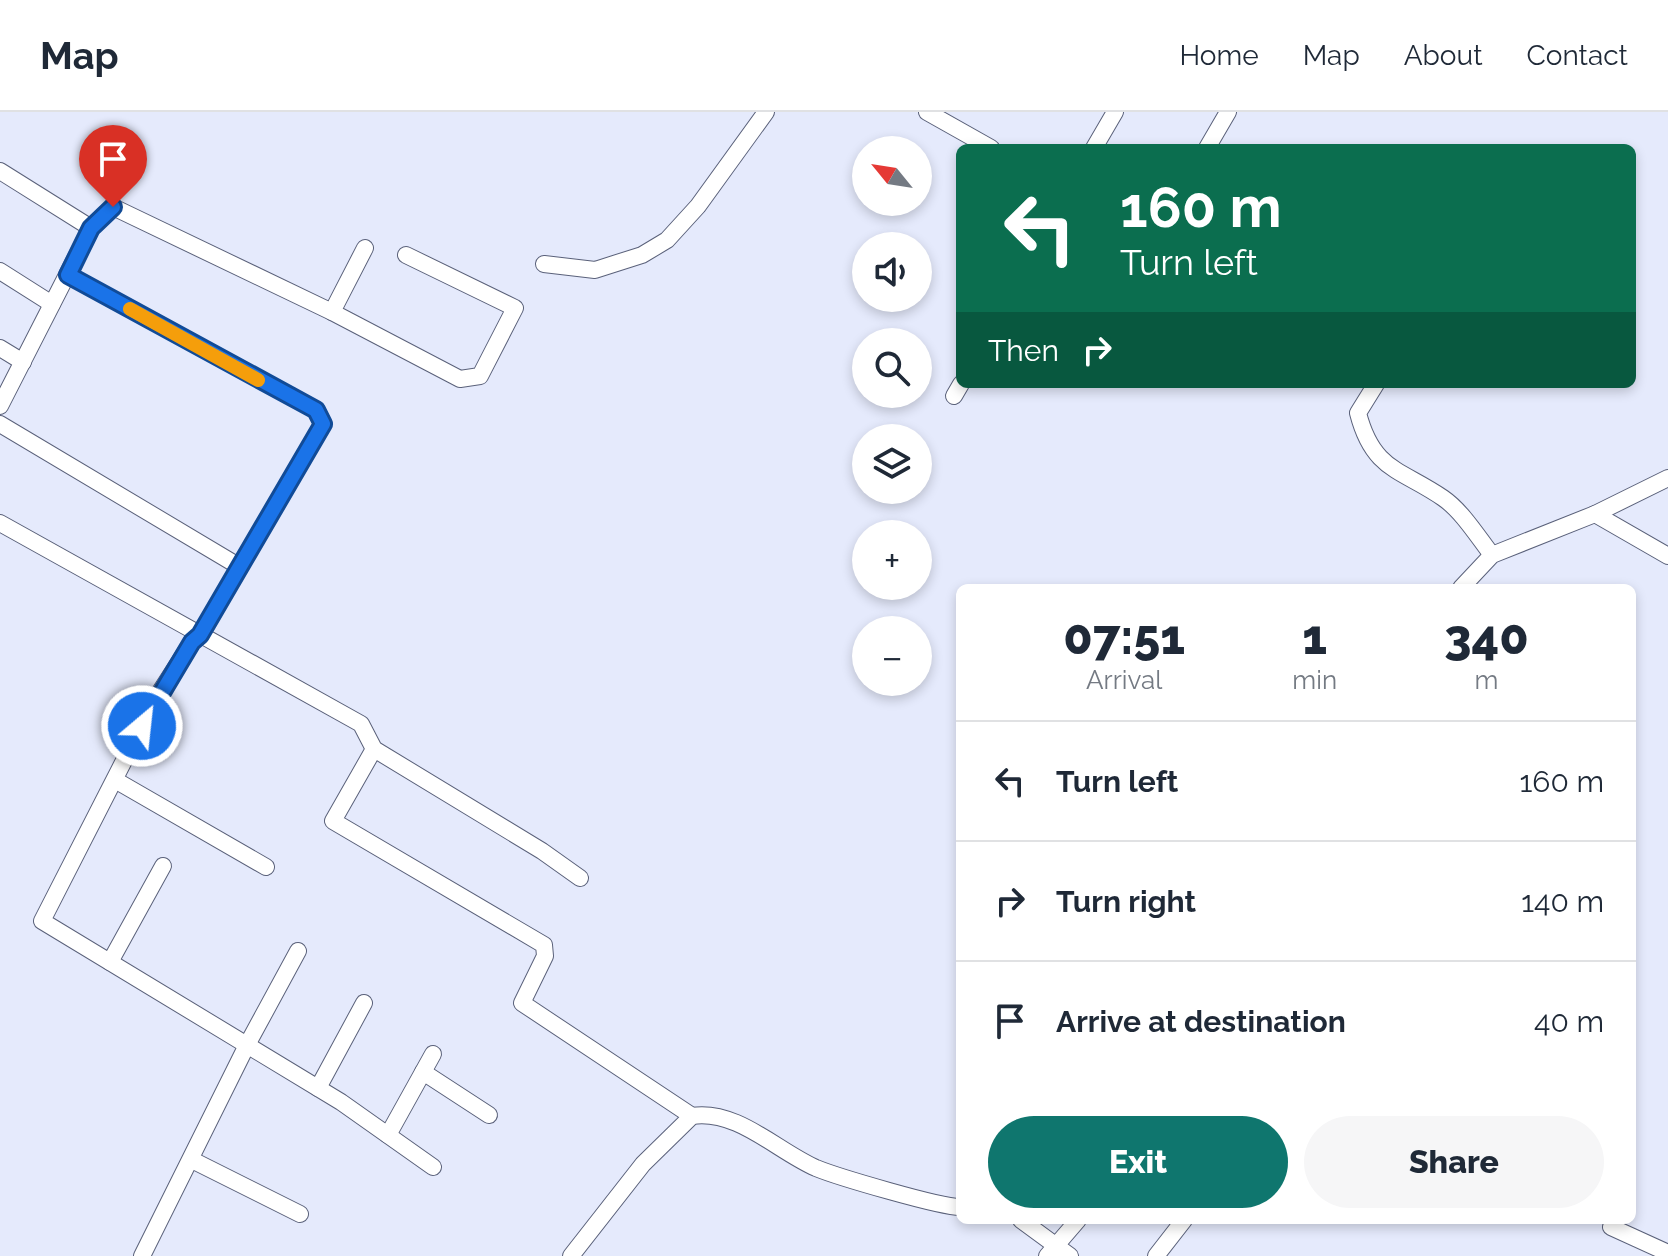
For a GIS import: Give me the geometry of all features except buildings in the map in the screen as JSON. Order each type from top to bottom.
[{"type":"street","points":[[544,264],[595,270],[642,255],[667,240],[698,206],[766,112]]},
{"type":"street","points":[[927,112],[984,144]]},
{"type":"street","points":[[1096,144],[1115,112]]},
{"type":"street","points":[[1209,144],[1228,112]]},
{"type":"street","points":[[0,171],[91,228]]},
{"type":"street","points":[[0,406],[91,228],[113,207],[332,312],[460,379],[480,376],[515,308],[406,255]]},
{"type":"street","points":[[332,312],[365,248]]},
{"type":"street","points":[[0,271],[52,304]]},
{"type":"street","points":[[68,275],[322,416],[323,424],[200,635],[192,642],[156,698],[42,921],[318,1088],[433,1167]]},
{"type":"street","points":[[0,348],[23,362]]},
{"type":"street","points":[[1374,388],[1358,413],[1363,432],[1386,466],[1445,499],[1492,555]]},
{"type":"street","points":[[0,424],[240,567]]},
{"type":"street","points":[[1465,584],[1492,555],[1595,514],[1668,478]]},
{"type":"street","points":[[1595,514],[1668,556]]},
{"type":"street","points":[[0,523],[361,724],[374,749],[542,851],[580,878]]},
{"type":"street","points":[[374,749],[333,821],[544,945],[545,956],[522,1003],[692,1116],[712,1116],[748,1129],[819,1169],[956,1206]]},
{"type":"street","points":[[115,780],[266,867]]},
{"type":"street","points":[[110,962],[163,866]]},
{"type":"street","points":[[142,1256],[247,1045],[298,951]]},
{"type":"street","points":[[318,1088],[364,1003]]},
{"type":"street","points":[[388,1135],[433,1054]]},
{"type":"street","points":[[423,1072],[489,1115]]},
{"type":"street","points":[[571,1256],[643,1164],[692,1116]]},
{"type":"street","points":[[192,1160],[300,1214]]},
{"type":"street","points":[[1025,1224],[1057,1253],[1075,1224]]},
{"type":"street","points":[[1156,1256],[1181,1224]]},
{"type":"street","points":[[1611,1227],[1668,1253]]},
{"type":"slow traffic","points":[[130,309],[258,380]]},
{"type":"route","points":[[113,207],[91,228],[68,275],[316,410],[322,416],[323,424],[200,635],[192,642],[156,698],[142,726]]}]
